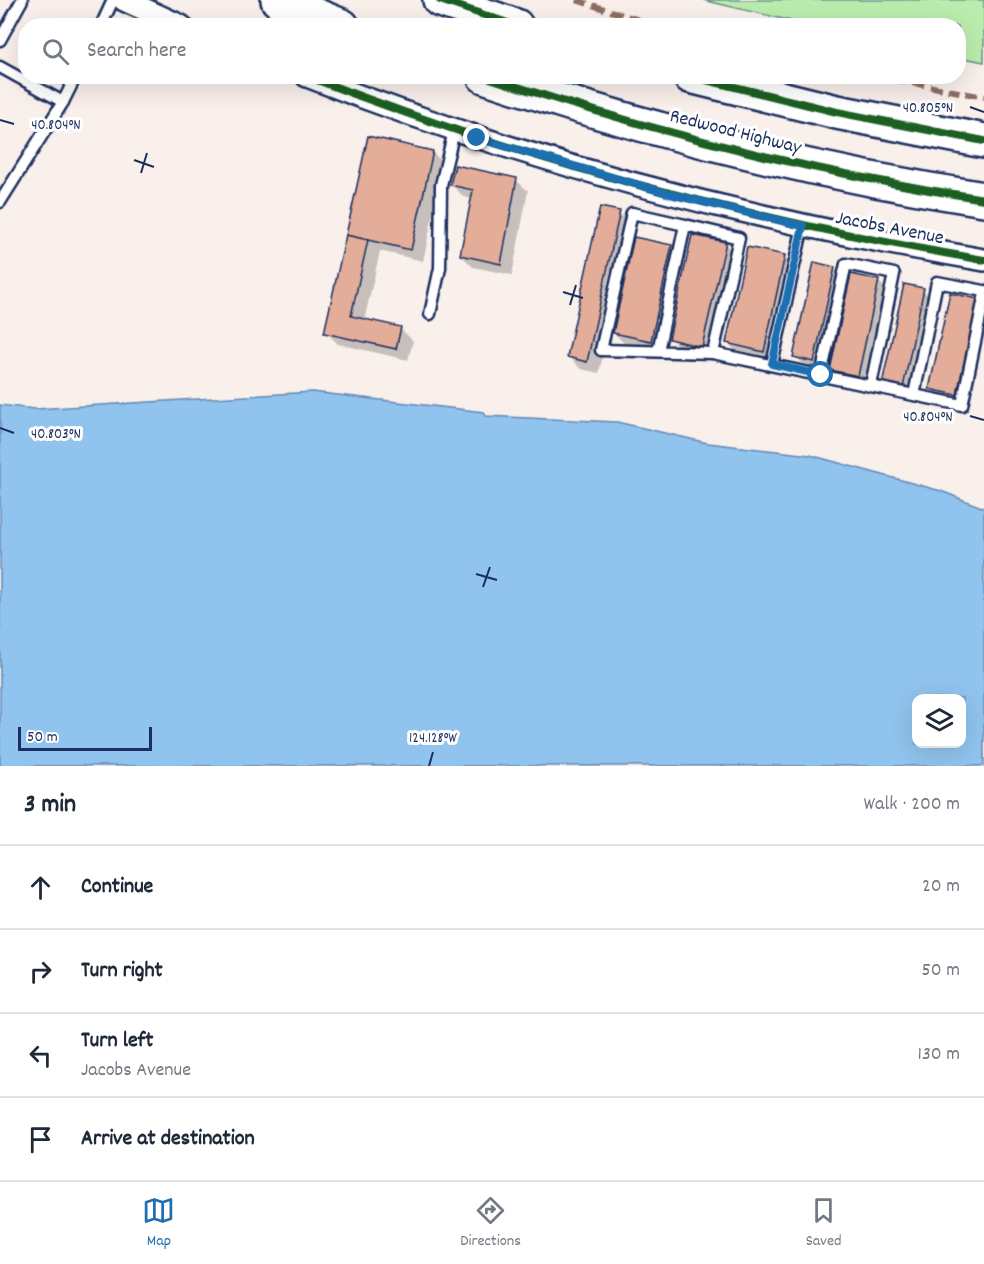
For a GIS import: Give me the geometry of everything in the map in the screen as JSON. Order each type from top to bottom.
[{"type":"highway","points":[[278,0],[322,18]]},
{"type":"highway","points":[[440,0],[493,18]]},
{"type":"highway","name":"Redwood Highway","points":[[508,84],[552,99],[686,136],[819,167],[984,199]]},
{"type":"highway","name":"Redwood Highway","points":[[723,84],[837,112],[984,141]]},
{"type":"street","points":[[124,0],[163,18]]},
{"type":"street","name":"Jacobs Avenue","points":[[328,84],[454,131],[670,194],[803,226],[984,260]]},
{"type":"lane","points":[[0,40],[22,0]]},
{"type":"lane","points":[[104,18],[113,0]]},
{"type":"lane","points":[[0,68],[18,78]]},
{"type":"lane","points":[[30,84],[63,102]]},
{"type":"lane","points":[[0,202],[72,84]]},
{"type":"lane","points":[[430,314],[440,268],[441,185],[454,131]]},
{"type":"lane","points":[[713,353],[739,238],[632,213],[601,350],[713,353],[962,405],[984,298]]},
{"type":"lane","points":[[658,351],[685,225]]},
{"type":"lane","points":[[772,364],[803,226]]},
{"type":"lane","points":[[821,375],[846,264],[894,274],[871,385]]},
{"type":"lane","points":[[914,395],[937,282],[984,291]]},
{"type":"green space","points":[[703,0],[984,0],[984,62],[966,58],[966,18],[779,18]]},
{"type":"water","points":[[312,392],[484,412],[486,416],[617,422],[708,443],[810,455],[941,491],[984,508],[984,766],[0,766],[0,405],[35,409]]},
{"type":"building","points":[[368,136],[433,151],[411,250],[346,235]]},
{"type":"building","points":[[455,165],[517,178],[501,264],[460,255],[473,190],[450,185]]},
{"type":"building","points":[[600,207],[620,211],[587,362],[567,357]]},
{"type":"building","points":[[346,235],[368,240],[351,316],[401,327],[396,349],[324,333]]},
{"type":"building","points":[[692,235],[726,242],[702,347],[669,339]]},
{"type":"building","points":[[634,237],[672,245],[651,341],[613,333]]},
{"type":"building","points":[[747,247],[785,255],[764,352],[726,343]]},
{"type":"building","points":[[814,262],[835,267],[814,362],[793,357]]},
{"type":"building","points":[[851,274],[879,280],[858,376],[830,370]]},
{"type":"building","points":[[904,284],[924,288],[903,388],[882,384]]},
{"type":"building","points":[[950,293],[978,299],[957,395],[929,389]]},
{"type":"marked path","points":[[576,0],[633,18]]},
{"type":"marked path","points":[[918,84],[984,97]]},
{"type":"cycle path","points":[[440,0],[493,18]]},
{"type":"cycle path","points":[[328,84],[473,136],[641,186],[812,227],[984,260]]},
{"type":"cycle path","points":[[508,84],[731,148],[857,176],[984,199]]},
{"type":"cycle path","points":[[723,84],[837,112],[984,141]]},
{"type":"route","points":[[477,138],[670,194],[803,226],[772,364],[821,375]]}]
